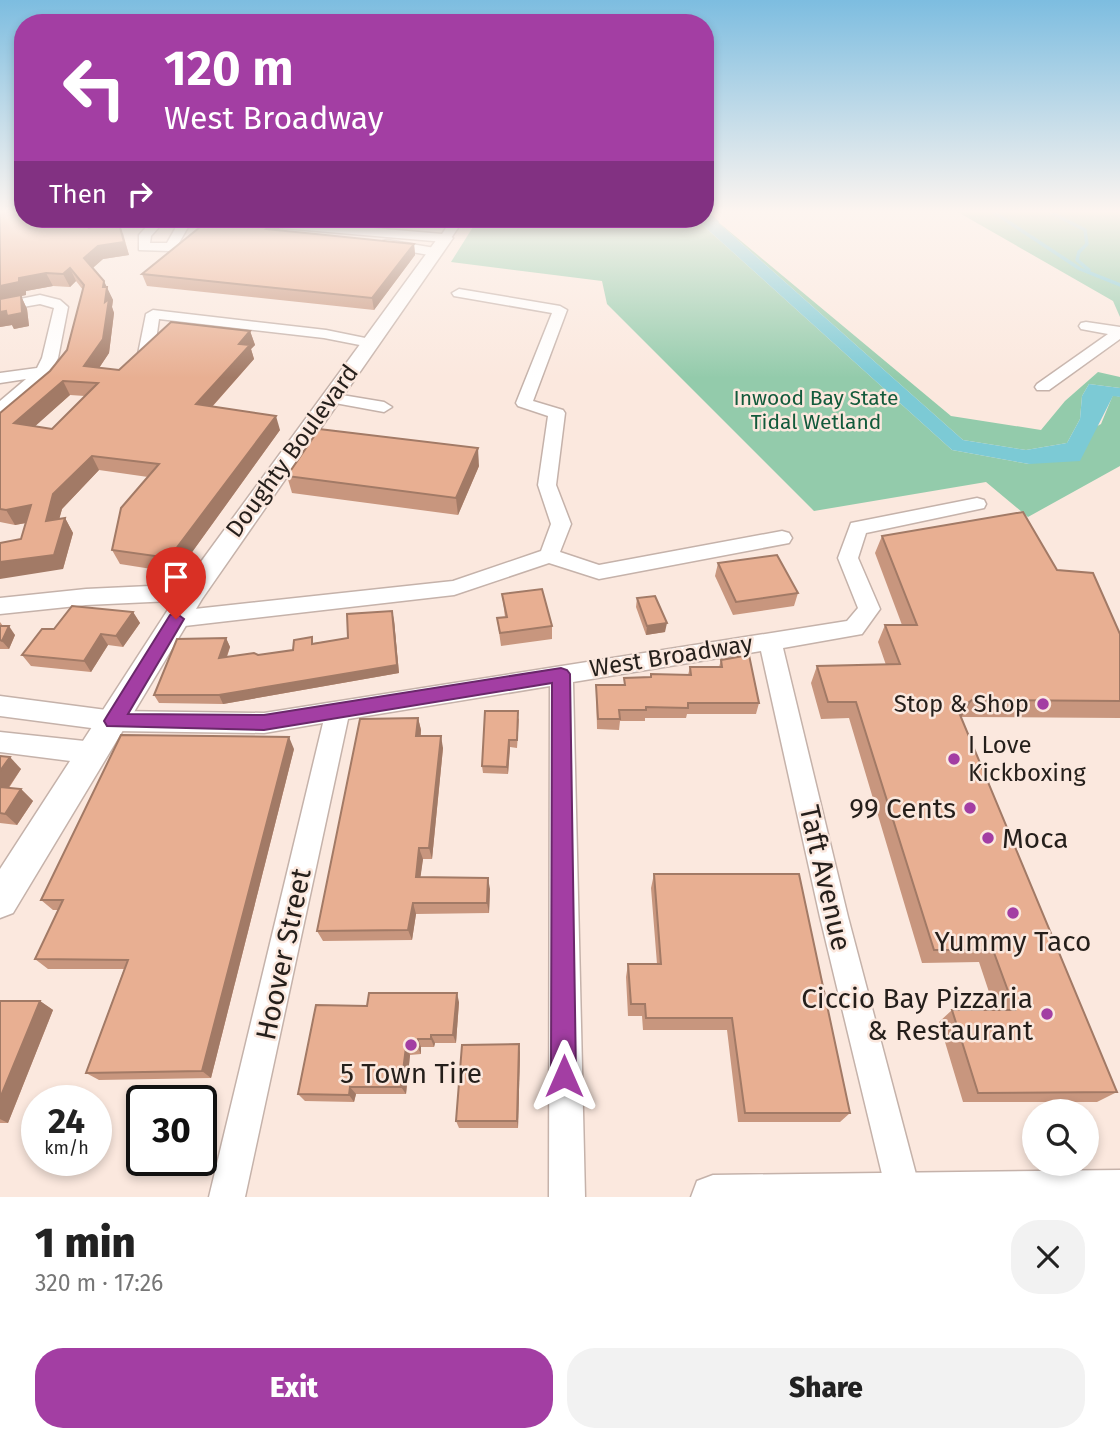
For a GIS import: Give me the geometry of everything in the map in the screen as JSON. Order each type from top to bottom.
[{"type":"main road","name":"Doughty Boulevard","points":[[0,901],[193,592],[424,267]]},
{"type":"main road","points":[[713,1197],[1120,1192]]},
{"type":"street","points":[[459,293],[560,310],[524,403],[557,413],[547,485],[561,524],[550,556]]},
{"type":"street","points":[[0,307],[44,299],[55,301],[61,307],[50,358],[43,372],[0,410]]},
{"type":"street","points":[[146,354],[153,314],[215,321],[215,331],[233,333],[251,325],[326,334],[370,343]]},
{"type":"street","points":[[1086,326],[1120,331]]},
{"type":"street","points":[[1043,387],[1120,331]]},
{"type":"street","points":[[0,378],[43,372]]},
{"type":"street","points":[[330,398],[384,407]]},
{"type":"street","name":"West Broadway","points":[[0,706],[114,721],[245,724],[855,628],[869,609],[848,558],[858,528],[977,504]]},
{"type":"street","points":[[176,619],[454,588],[550,556],[599,572],[782,538]]},
{"type":"street","points":[[0,606],[86,597],[193,592]]},
{"type":"street","name":"Taft Avenue","points":[[770,640],[834,917],[905,1195]]},
{"type":"street","points":[[561,674],[567,1197]]},
{"type":"street","name":"Hoover Street","points":[[227,1197],[338,711]]},
{"type":"street","points":[[0,742],[94,753]]},
{"type":"green space","name":"Inwood Bay State Tidal Wetland","points":[[490,267],[749,267],[952,450],[1029,464],[1101,424],[1113,395],[1120,397],[1120,466],[1028,517],[986,482],[814,511],[607,304],[602,281]]},
{"type":"green space","points":[[768,267],[772,267],[951,416],[1041,430],[1065,401],[1098,372],[1120,377],[1120,388],[1089,384],[1082,396],[1080,419],[1067,443],[1026,450],[963,440]]},
{"type":"green space","points":[[1053,267],[1120,267],[1120,317],[1113,301]]},
{"type":"water","points":[[749,267],[768,267],[963,440],[1026,450],[1067,443],[1080,419],[1082,396],[1089,384],[1120,388],[1120,397],[1113,396],[1080,461],[1029,464],[952,450]]},
{"type":"building","points":[[0,267],[92,267],[104,281],[103,287],[107,287],[105,302],[109,299],[103,339],[84,366],[119,370],[171,322],[250,331],[239,344],[250,345],[196,404],[276,416],[169,558],[112,550],[121,508],[159,464],[92,456],[53,494],[46,521],[65,518],[54,555],[0,562],[0,543],[21,539],[31,505],[0,509],[0,413],[50,371],[67,350],[84,285],[70,268],[63,274],[46,273],[19,278],[19,282],[0,286]],"holes":[[[63,381],[98,383],[52,429],[14,423]]]},
{"type":"building","points":[[151,267],[396,267],[372,298],[142,274]]},
{"type":"building","points":[[21,295],[22,313],[7,316],[6,311],[0,312],[0,299]]},
{"type":"building","points":[[319,429],[478,448],[456,498],[287,476]]},
{"type":"building","points":[[1023,512],[1057,570],[1093,573],[1120,634],[1120,701],[972,700],[958,710],[1117,1092],[978,1093],[952,1010],[1015,1010],[993,950],[934,950],[856,702],[828,702],[817,666],[900,664],[885,625],[917,625],[882,536]]},
{"type":"building","points":[[777,555],[798,593],[736,602],[718,563]]},
{"type":"building","points":[[542,589],[552,626],[500,633],[497,618],[507,617],[502,594]]},
{"type":"building","points":[[655,596],[667,623],[647,626],[637,598]]},
{"type":"building","points":[[72,606],[133,612],[116,636],[101,634],[84,661],[22,655],[42,629],[54,629]]},
{"type":"building","points":[[392,611],[397,665],[219,695],[154,695],[177,639],[226,638],[219,658],[254,653],[258,655],[293,650],[294,640],[312,637],[312,644],[348,638],[347,614]]},
{"type":"building","points":[[0,626],[9,626],[2,641],[0,640]]},
{"type":"building","points":[[749,655],[759,703],[688,703],[688,708],[646,707],[646,710],[619,710],[620,719],[598,719],[596,685],[625,685],[624,678],[651,677],[651,674],[691,675],[690,667],[722,667],[721,660]]},
{"type":"building","points":[[485,711],[518,711],[517,740],[509,740],[507,767],[482,766]]},
{"type":"building","points":[[418,718],[416,736],[441,736],[429,848],[419,848],[416,877],[488,878],[487,903],[413,903],[408,930],[317,931],[360,719]]},
{"type":"building","points":[[121,735],[289,737],[202,1071],[86,1073],[128,960],[35,959],[63,900],[41,900]]},
{"type":"building","points":[[0,756],[10,757],[0,771]]},
{"type":"building","points":[[0,787],[21,789],[5,814],[0,813]]},
{"type":"building","points":[[654,874],[799,874],[850,1113],[745,1113],[732,1018],[646,1018],[645,1004],[631,1004],[628,964],[661,964]]},
{"type":"building","points":[[369,993],[457,993],[453,1035],[431,1035],[431,1039],[418,1039],[417,1046],[406,1047],[401,1087],[350,1087],[349,1095],[298,1094],[316,1005],[367,1006]]},
{"type":"building","points":[[0,1001],[40,1001],[0,1098]]},
{"type":"building","points":[[519,1044],[517,1121],[456,1121],[462,1045]]},
{"type":"waterway","points":[[1077,267],[1120,285]]},
{"type":"waterway","points":[[1085,267],[1089,270]]},
{"type":"place","name":"Stop & Shop","points":[[1043,704]]},
{"type":"place","name":"I Love Kickboxing","points":[[954,759]]},
{"type":"place","name":"99 Cents","points":[[970,808]]},
{"type":"place","name":"Moca","points":[[988,838]]},
{"type":"place","name":"Yummy Taco","points":[[1013,913]]},
{"type":"place","name":"Ciccio Bay Pizzaria & Restaurant","points":[[1047,1014]]},
{"type":"place","name":"5 Town Tire","points":[[411,1045]]},
{"type":"route","points":[[176,619],[114,721],[264,723],[561,674],[564,1076]]}]
